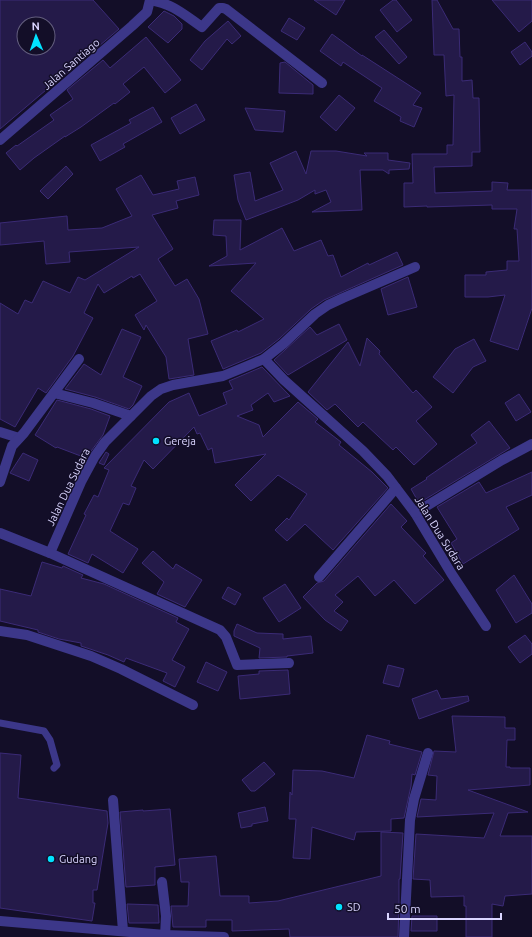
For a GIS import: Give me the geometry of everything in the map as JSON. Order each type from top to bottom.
[{"type":"street","points":[[150,0],[162,2],[174,7],[202,27],[219,8],[226,9],[322,83]]},
{"type":"street","name":"Jalan Santiago","points":[[0,140],[147,12],[150,0]]},
{"type":"street","name":"Jalan Dua Sudara","points":[[50,554],[81,482],[95,456],[105,442],[151,396],[161,389],[173,385],[223,376],[264,359],[283,344],[315,314],[328,305],[415,267]]},
{"type":"street","points":[[0,482],[12,446],[24,433],[79,359]]},
{"type":"street","name":"Jalan Dua Sudara","points":[[264,359],[303,398],[363,451],[387,476],[415,513],[451,573],[486,626]]},
{"type":"street","points":[[54,393],[93,403],[131,416]]},
{"type":"street","points":[[0,432],[19,438]]},
{"type":"street","points":[[415,513],[502,460],[532,444]]},
{"type":"street","points":[[319,577],[396,488]]},
{"type":"street","points":[[0,533],[220,630],[226,637],[237,666],[289,663]]},
{"type":"street","points":[[0,631],[27,635],[91,656],[121,669],[193,705]]},
{"type":"street","points":[[404,937],[410,820],[414,799],[428,753]]},
{"type":"street","points":[[113,800],[123,931]]},
{"type":"street","points":[[162,882],[165,907],[165,936]]},
{"type":"street","points":[[0,921],[165,936],[224,937]]},
{"type":"lane","points":[[0,723],[44,732],[50,740],[56,765],[54,768]]},
{"type":"building","points":[[0,0],[93,0],[119,29],[0,129]]},
{"type":"building","points":[[314,0],[345,0],[336,15]]},
{"type":"building","points":[[393,0],[396,0],[412,20],[397,32],[380,10]]},
{"type":"building","points":[[432,0],[437,0],[453,29],[459,29],[460,57],[462,57],[462,81],[472,80],[473,98],[479,98],[480,152],[472,152],[472,166],[434,167],[435,193],[492,191],[492,182],[508,183],[507,190],[532,190],[532,308],[518,350],[490,341],[505,295],[465,297],[465,275],[486,275],[486,272],[507,270],[507,261],[519,261],[517,229],[514,229],[517,209],[492,209],[492,205],[404,207],[404,183],[413,183],[412,154],[447,154],[447,145],[453,145],[454,95],[446,96],[444,55],[434,55]]},
{"type":"building","points":[[492,0],[532,0],[532,21],[519,32]]},
{"type":"building","points":[[164,11],[174,16],[182,24],[182,29],[168,43],[148,27]]},
{"type":"building","points":[[289,18],[305,28],[297,40],[281,31]]},
{"type":"building","points":[[228,21],[241,36],[232,44],[227,39],[202,70],[190,60],[205,41]]},
{"type":"building","points":[[384,30],[407,57],[399,64],[375,37]]},
{"type":"building","points":[[332,34],[362,56],[421,93],[413,105],[422,108],[414,127],[400,121],[401,117],[374,101],[382,88],[343,62],[341,66],[320,51]]},
{"type":"building","points":[[146,37],[181,80],[165,93],[144,67],[123,84],[130,92],[115,104],[114,103],[81,127],[65,136],[20,170],[6,153],[54,120],[50,115],[73,99],[67,90],[103,60],[110,68]]},
{"type":"building","points":[[525,42],[532,52],[532,56],[520,65],[511,52]]},
{"type":"building","points":[[285,62],[313,85],[313,94],[279,93],[280,63]]},
{"type":"building","points":[[339,95],[355,108],[336,131],[320,117]]},
{"type":"building","points":[[196,104],[205,120],[180,134],[171,118]]},
{"type":"building","points":[[153,107],[162,122],[123,144],[125,147],[100,161],[91,145],[131,123],[129,120]]},
{"type":"building","points":[[245,108],[285,111],[283,132],[255,130]]},
{"type":"building","points":[[296,151],[306,174],[311,151],[336,151],[367,156],[364,153],[388,153],[388,160],[410,163],[409,169],[389,170],[389,174],[383,170],[360,170],[362,210],[312,212],[331,202],[326,190],[315,194],[315,190],[298,200],[246,220],[238,200],[234,175],[250,172],[255,201],[283,190],[270,163]]},
{"type":"building","points":[[66,166],[73,174],[48,199],[40,191]]},
{"type":"building","points":[[141,175],[153,195],[179,189],[177,181],[195,177],[199,195],[176,201],[178,208],[152,215],[173,249],[158,259],[175,286],[187,279],[199,299],[208,334],[188,339],[194,375],[169,379],[166,357],[146,325],[144,330],[135,315],[157,301],[140,274],[133,278],[132,276],[104,293],[98,284],[84,313],[93,318],[73,356],[46,393],[38,388],[15,427],[0,419],[0,303],[18,314],[25,300],[32,303],[43,281],[70,293],[78,277],[85,280],[139,247],[69,252],[70,262],[46,264],[44,241],[0,245],[0,223],[67,216],[68,230],[102,228],[132,216],[116,189]]},
{"type":"building","points":[[214,220],[241,220],[240,250],[282,228],[294,251],[321,240],[328,256],[333,255],[341,277],[368,263],[369,265],[397,252],[403,265],[324,300],[311,309],[279,339],[261,353],[223,369],[211,341],[237,330],[238,332],[264,319],[231,291],[256,263],[209,266],[227,256],[226,236],[213,235]]},
{"type":"building","points":[[408,277],[417,307],[388,315],[381,289]]},
{"type":"building","points":[[339,324],[347,340],[288,375],[274,360],[310,327],[317,335]]},
{"type":"building","points":[[122,329],[141,337],[123,377],[142,386],[133,405],[129,409],[95,397],[65,389],[84,364],[101,375]]},
{"type":"building","points":[[367,338],[380,351],[379,354],[413,393],[416,390],[432,407],[416,421],[437,444],[414,465],[396,447],[393,450],[363,422],[358,427],[335,404],[327,410],[308,392],[348,342],[360,366]]},
{"type":"building","points":[[474,339],[486,361],[473,367],[453,393],[433,377],[455,349]]},
{"type":"building","points":[[262,367],[290,396],[274,402],[268,393],[251,405],[253,410],[237,416],[259,425],[263,437],[298,402],[318,419],[315,422],[341,442],[339,445],[372,472],[388,488],[333,550],[305,524],[287,541],[275,530],[287,518],[289,520],[307,494],[278,475],[251,501],[235,485],[266,454],[215,463],[212,448],[208,450],[200,433],[197,434],[194,427],[153,469],[144,460],[131,486],[136,488],[129,505],[123,503],[110,531],[138,549],[123,573],[92,554],[88,563],[68,554],[86,515],[84,514],[94,495],[98,497],[109,470],[104,468],[169,402],[189,393],[199,416],[227,404],[223,393],[233,389],[229,381]]},
{"type":"building","points":[[519,394],[531,412],[516,421],[505,403]]},
{"type":"building","points":[[57,400],[91,409],[110,416],[103,435],[86,458],[57,447],[56,448],[35,435]]},
{"type":"building","points":[[489,421],[510,448],[419,503],[411,489],[477,443],[471,435]]},
{"type":"building","points":[[106,452],[109,454],[104,465],[99,463]]},
{"type":"building","points":[[23,453],[38,460],[29,481],[10,473]]},
{"type":"building","points":[[532,472],[532,495],[506,507],[519,529],[463,564],[451,543],[457,539],[437,507],[479,482],[486,493]]},
{"type":"building","points":[[391,504],[407,521],[401,527],[426,553],[423,556],[444,580],[415,604],[394,580],[375,596],[358,576],[335,595],[343,602],[334,611],[348,621],[341,631],[325,620],[303,597],[317,583],[324,581]]},
{"type":"building","points":[[153,551],[173,569],[176,564],[202,580],[185,607],[157,594],[164,582],[142,563]]},
{"type":"building","points":[[42,562],[62,568],[63,566],[83,575],[81,578],[104,584],[178,618],[176,622],[189,629],[172,660],[185,667],[175,687],[163,681],[167,673],[126,658],[124,662],[81,646],[81,643],[59,639],[38,632],[38,630],[0,621],[0,589],[31,596]]},
{"type":"building","points":[[514,575],[532,604],[532,613],[516,623],[496,590]]},
{"type":"building","points":[[285,584],[301,608],[279,622],[263,598]]},
{"type":"building","points":[[228,587],[241,594],[235,605],[222,598]]},
{"type":"building","points":[[237,624],[257,633],[283,634],[283,639],[311,636],[313,653],[287,657],[259,658],[260,648],[234,636],[234,631]]},
{"type":"building","points":[[525,635],[532,644],[532,654],[520,663],[508,647]]},
{"type":"building","points":[[206,662],[227,672],[218,691],[197,682]]},
{"type":"building","points":[[388,665],[404,669],[399,687],[383,683]]},
{"type":"building","points":[[288,670],[290,694],[240,699],[238,676],[259,674],[259,671]]},
{"type":"building","points":[[437,690],[441,699],[468,696],[469,701],[419,719],[412,699]]},
{"type":"building","points":[[452,716],[505,717],[505,728],[515,728],[515,740],[507,740],[506,767],[530,768],[530,785],[468,790],[528,812],[508,813],[500,836],[532,836],[532,894],[505,896],[503,906],[492,904],[492,937],[466,937],[466,906],[464,906],[464,896],[431,897],[430,880],[413,879],[416,834],[484,838],[494,813],[417,817],[421,799],[436,800],[437,776],[428,775],[434,751],[456,752]]},
{"type":"building","points":[[367,735],[390,741],[389,744],[422,752],[415,775],[412,774],[404,818],[391,819],[391,831],[356,832],[354,840],[312,827],[310,859],[293,858],[296,819],[289,819],[290,792],[292,795],[293,770],[322,771],[354,778]]},
{"type":"building","name":"Gudang","points":[[0,753],[21,755],[18,798],[107,811],[108,823],[97,890],[93,890],[93,903],[95,903],[92,921],[0,908]]},
{"type":"building","points":[[264,762],[275,774],[255,791],[251,791],[242,780]]},
{"type":"building","points":[[265,807],[268,821],[241,828],[238,813]]},
{"type":"building","points":[[170,809],[175,865],[155,867],[155,885],[126,887],[120,812]]},
{"type":"building","points":[[381,832],[403,833],[399,879],[398,937],[290,937],[289,929],[232,931],[232,920],[206,920],[206,927],[173,927],[171,906],[188,906],[189,882],[181,882],[179,859],[216,856],[220,896],[249,896],[249,903],[278,901],[381,876]]},
{"type":"building","points":[[127,904],[158,905],[159,923],[129,923]]},
{"type":"building","points":[[412,916],[437,916],[437,931],[411,931]]},
{"type":"place","name":"Gereja","points":[[156,441]]},
{"type":"place","name":"Gudang","points":[[51,859]]},
{"type":"place","name":"SD","points":[[339,907]]}]
